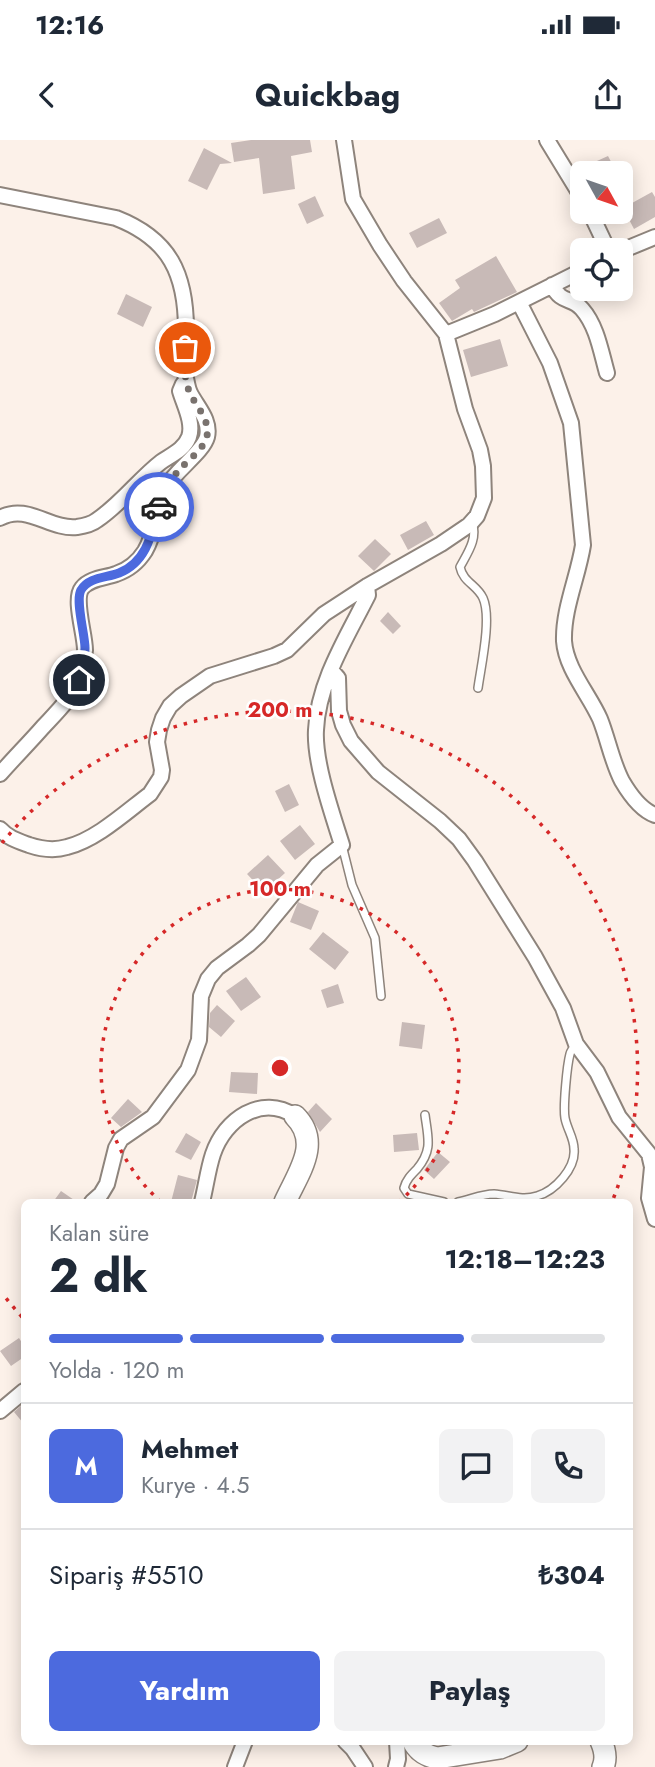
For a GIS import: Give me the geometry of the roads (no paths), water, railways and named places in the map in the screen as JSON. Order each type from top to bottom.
[{"type":"street","points":[[0,829],[13,839],[38,848],[54,849],[67,847],[99,831],[150,794],[156,786],[162,770],[157,742],[159,730],[170,706],[181,696],[210,676],[287,650],[324,614],[441,544],[472,521],[482,507],[484,498],[480,450],[462,399],[446,334],[404,281],[353,199],[344,140]]},
{"type":"street","points":[[547,140],[570,178]]},
{"type":"street","points":[[0,195],[116,218],[134,224],[163,248],[180,278],[186,329],[186,380],[207,425],[204,444],[178,470],[160,500],[151,538],[139,559],[129,568],[90,581],[83,587],[78,603],[85,648],[79,680],[60,709],[0,774]]},
{"type":"street","points":[[633,246],[655,237]]},
{"type":"street","points":[[446,334],[519,303],[570,276]]},
{"type":"street","points":[[552,285],[559,297],[581,307],[587,315],[595,331],[607,373]]},
{"type":"street","points":[[519,303],[550,363],[570,423],[583,545],[564,624],[564,645],[570,664],[599,718],[622,780],[639,804],[655,815]]},
{"type":"street","points":[[0,518],[12,513],[23,513],[72,527],[86,526],[100,519],[160,463],[187,442],[191,427],[180,391],[186,380]]},
{"type":"street","points":[[96,1199],[107,1185],[116,1148],[121,1139],[153,1117],[188,1070],[199,1040],[201,996],[208,979],[217,968],[259,935],[317,865],[342,845],[317,754],[315,732],[318,706],[331,670],[368,595],[367,586]]},
{"type":"street","points":[[331,670],[338,678],[339,711],[351,741],[378,772],[440,821],[468,849],[541,967],[563,1008],[576,1044],[597,1072],[620,1117],[649,1154],[652,1167],[649,1198],[655,1219]]},
{"type":"street","points":[[203,1199],[219,1142],[237,1119],[245,1113],[267,1106],[278,1107],[295,1115],[302,1123],[308,1140],[307,1151],[286,1199]]},
{"type":"street","points":[[0,1411],[21,1394]]},
{"type":"street","points":[[235,1767],[243,1745]]},
{"type":"street","points":[[349,1745],[366,1767]]},
{"type":"street","points":[[396,1767],[397,1745]]},
{"type":"street","points":[[416,1745],[421,1752],[437,1758],[507,1745]]},
{"type":"street","points":[[603,1745],[606,1761],[603,1767]]},
{"type":"lane","points":[[472,521],[475,530],[473,543],[460,567],[463,577],[480,594],[486,608],[478,688]]},
{"type":"lane","points":[[342,845],[352,885],[375,938],[381,996]]},
{"type":"lane","points":[[468,1199],[494,1194],[533,1198],[551,1189],[568,1170],[575,1150],[566,1122],[565,1102],[570,1055],[576,1044]]},
{"type":"lane","points":[[425,1115],[428,1153],[406,1181],[404,1188],[408,1194],[430,1199]]}]
